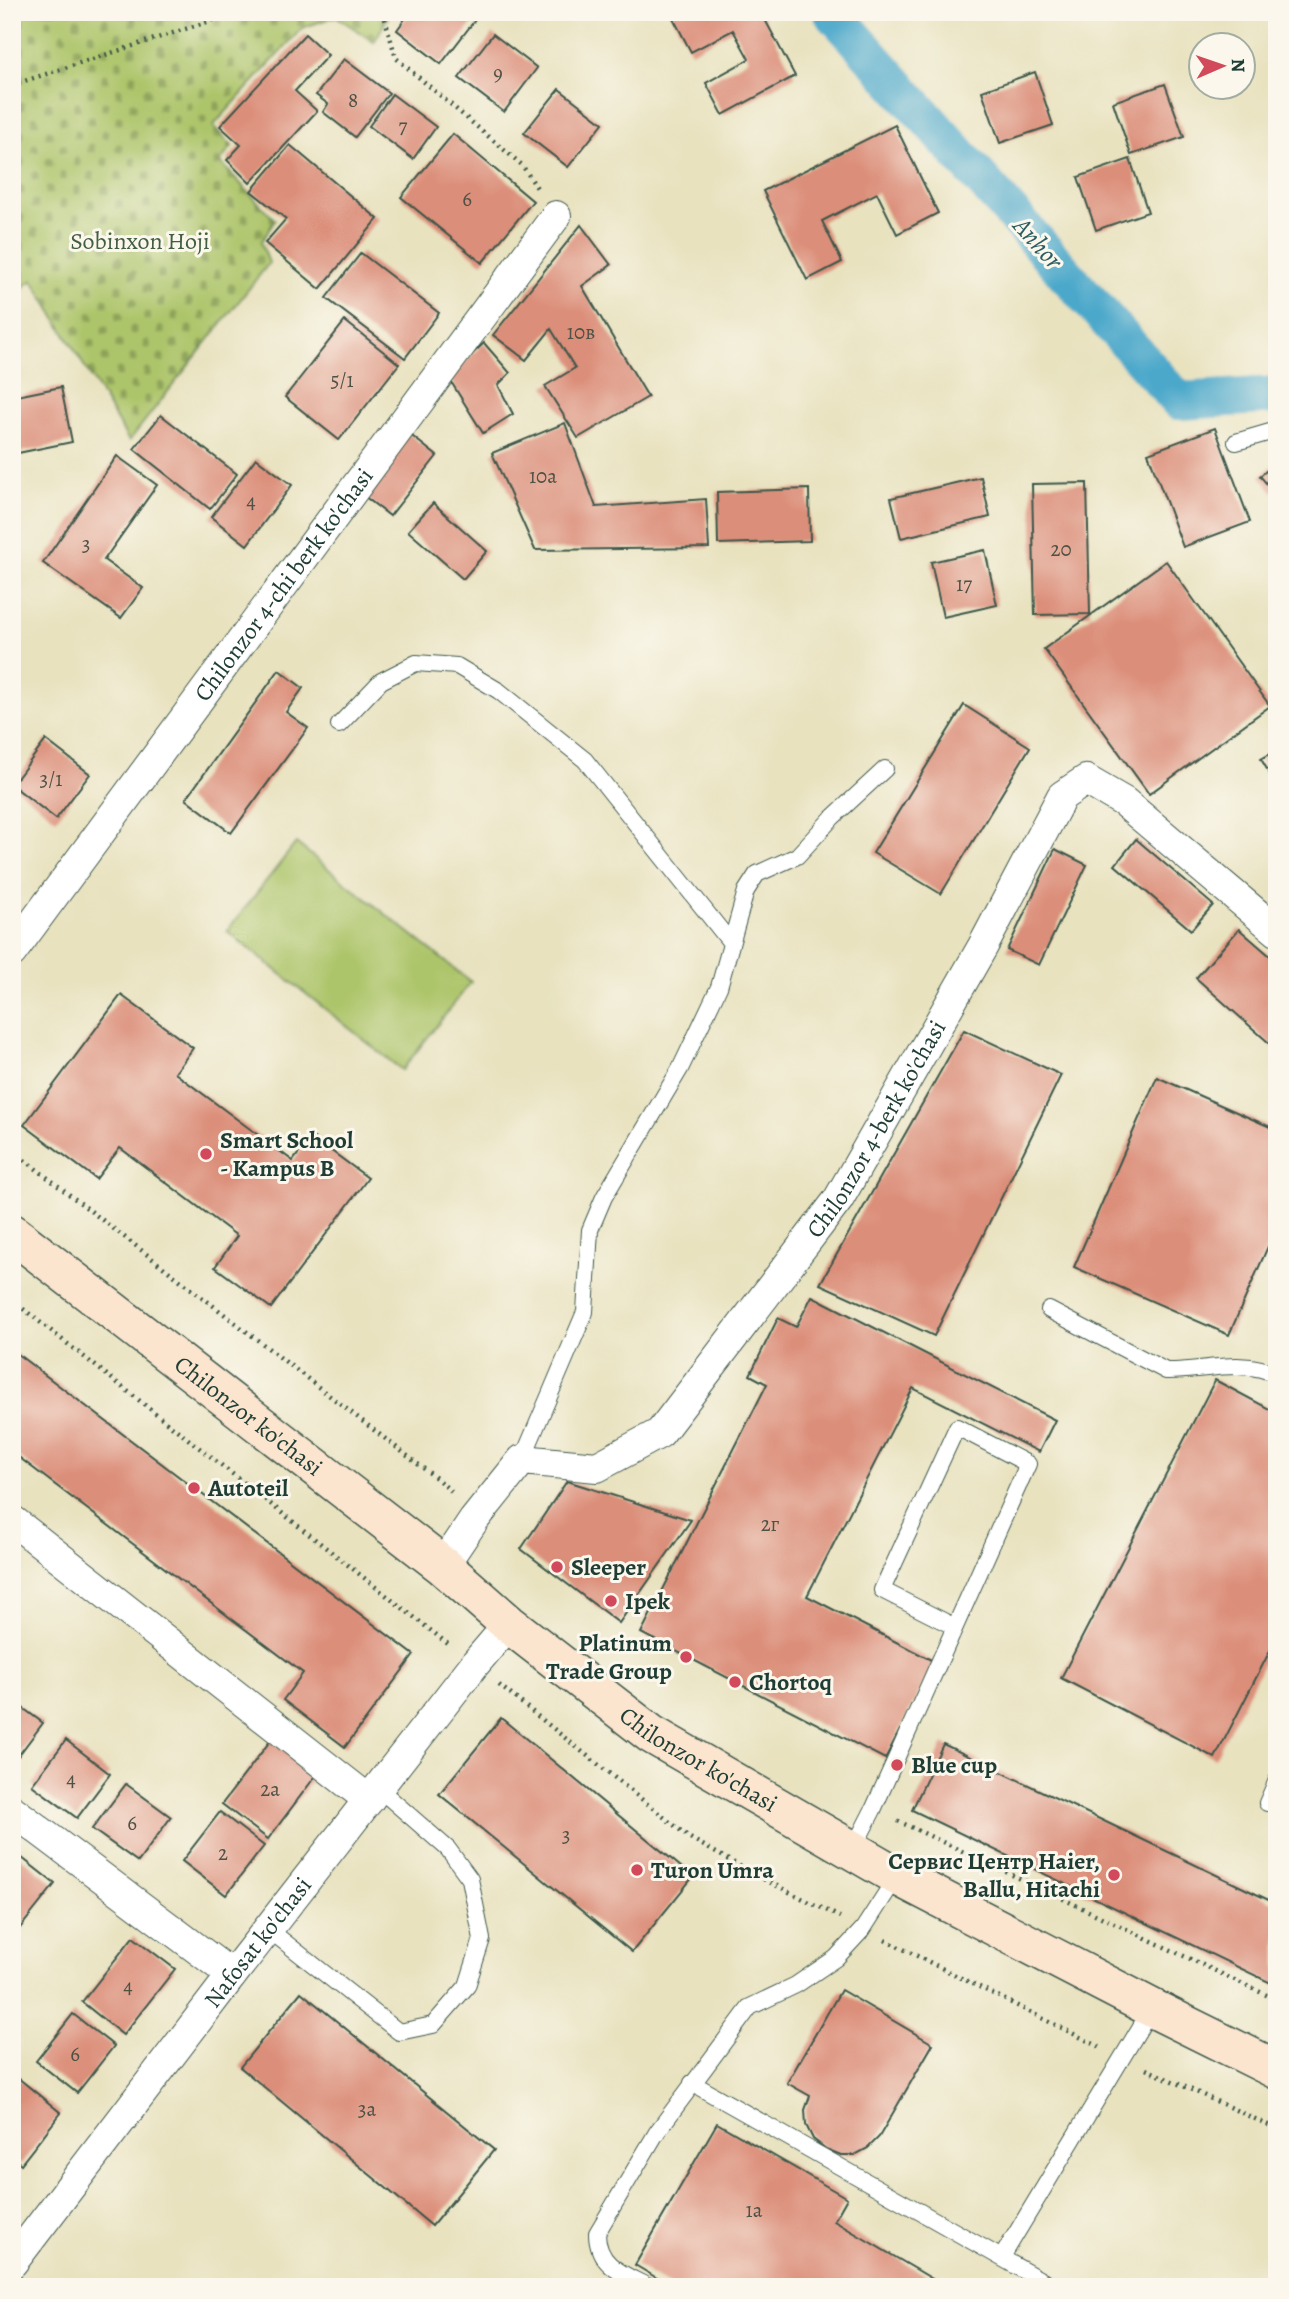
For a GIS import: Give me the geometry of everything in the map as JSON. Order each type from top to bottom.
[{"type":"main road","name":"Chilonzor ko'chasi","points":[[12,1233],[443,1566],[509,1624],[651,1734],[897,1876],[1277,2070]]},
{"type":"street","name":"Chilonzor 4-chi berk ko'chasi","points":[[12,952],[556,216]]},
{"type":"street","name":"Chilonzor 4-berk ko'chasi","points":[[522,1460],[597,1467],[660,1433],[838,1200],[983,946],[1062,796],[1086,780],[1124,802],[1277,931]]},
{"type":"street","points":[[443,1566],[474,1520],[522,1460]]},
{"type":"street","points":[[12,1520],[373,1794]]},
{"type":"street","name":"Nafosat ko'chasi","points":[[12,2263],[232,1975],[509,1624]]},
{"type":"street","points":[[12,1810],[232,1975]]},
{"type":"lane","points":[[1236,442],[1277,430]]},
{"type":"lane","points":[[339,725],[381,681],[416,663],[457,666],[499,691],[584,760],[731,943]]},
{"type":"lane","points":[[522,1460],[585,1312],[590,1230],[604,1198],[680,1069],[719,988],[746,891],[757,874],[797,856],[832,818],[885,769]]},
{"type":"lane","points":[[1049,1310],[1166,1371],[1186,1372],[1226,1365],[1269,1371],[1277,1375]]},
{"type":"lane","points":[[852,1851],[873,1810],[955,1627],[1028,1464],[957,1427],[882,1590],[955,1627]]},
{"type":"lane","points":[[1267,1803],[1277,1780]]},
{"type":"lane","points":[[268,1929],[399,2032],[433,2025],[467,1986],[482,1939],[470,1879],[447,1849],[373,1794]]},
{"type":"lane","points":[[649,2287],[605,2262],[597,2248],[597,2233],[657,2132],[750,2007],[796,1985],[836,1958],[863,1929],[897,1876]]},
{"type":"lane","points":[[1002,2257],[1152,2008]]},
{"type":"lane","points":[[692,2082],[1053,2287]]},
{"type":"path","points":[[12,85],[237,12]]},
{"type":"path","points":[[383,12],[396,58],[522,165],[556,216]]},
{"type":"path","points":[[12,1153],[425,1469],[460,1500]]},
{"type":"path","points":[[873,1810],[1277,2000]]},
{"type":"green space","name":"Sobinxon Hoji","points":[[12,12],[391,12],[374,42],[336,16],[302,28],[213,126],[232,146],[220,162],[275,220],[261,242],[269,263],[129,441],[33,280],[12,295]]},
{"type":"green space","points":[[296,843],[471,982],[402,1070],[227,931]]},
{"type":"building","points":[[410,12],[465,12],[475,20],[441,64],[397,30]]},
{"type":"building","points":[[670,12],[761,12],[795,76],[723,115],[706,83],[749,59],[733,30],[691,52]]},
{"type":"building","points":[[1191,12],[1216,12],[1216,13],[1194,20]]},
{"type":"building","points":[[305,34],[328,55],[295,91],[317,111],[250,183],[227,160],[241,145],[220,126]]},
{"type":"building","points":[[493,34],[537,68],[504,112],[459,78]]},
{"type":"building","points":[[344,59],[389,93],[355,137],[323,112],[328,104],[316,95]]},
{"type":"building","points":[[1035,72],[1053,125],[1000,143],[982,91]]},
{"type":"building","points":[[1165,84],[1184,137],[1131,155],[1113,102]]},
{"type":"building","points":[[559,89],[603,123],[568,167],[524,133]]},
{"type":"building","points":[[392,94],[436,127],[413,159],[369,126]]},
{"type":"building","points":[[895,125],[938,213],[897,234],[877,193],[822,221],[842,262],[807,280],[763,191]]},
{"type":"building","points":[[453,134],[533,201],[482,263],[401,197]]},
{"type":"building","points":[[290,145],[378,219],[320,289],[265,243],[286,219],[251,191]]},
{"type":"building","points":[[1130,159],[1148,212],[1096,230],[1078,177]]},
{"type":"building","points":[[581,225],[611,265],[582,286],[648,397],[578,438],[545,386],[575,368],[551,329],[526,360],[493,335]]},
{"type":"building","points":[[361,253],[439,313],[405,358],[326,298]]},
{"type":"building","points":[[345,321],[399,364],[339,440],[285,397]]},
{"type":"building","points":[[484,343],[510,373],[498,385],[513,414],[483,433],[448,377]]},
{"type":"building","points":[[61,387],[72,442],[18,453],[12,425],[12,397]]},
{"type":"building","points":[[161,415],[237,474],[210,509],[134,449]]},
{"type":"building","points":[[565,423],[596,507],[706,499],[709,548],[535,550],[492,453]]},
{"type":"building","points":[[1215,428],[1250,522],[1183,547],[1148,453]]},
{"type":"building","points":[[403,429],[437,456],[390,516],[355,489]]},
{"type":"building","points":[[117,456],[157,485],[104,560],[143,588],[121,618],[43,563]]},
{"type":"building","points":[[256,458],[292,485],[247,545],[211,517]]},
{"type":"building","points":[[1277,462],[1277,496],[1260,476]]},
{"type":"building","points":[[981,477],[990,517],[901,538],[891,498]]},
{"type":"building","points":[[1087,483],[1090,614],[1035,615],[1032,484]]},
{"type":"building","points":[[809,489],[810,541],[718,544],[717,492]]},
{"type":"building","points":[[433,503],[487,551],[463,579],[408,531]]},
{"type":"building","points":[[985,550],[997,605],[943,617],[931,562]]},
{"type":"building","points":[[1166,561],[1270,706],[1149,794],[1044,649]]},
{"type":"building","points":[[279,670],[303,688],[286,712],[308,728],[231,833],[186,799]]},
{"type":"building","points":[[964,705],[1030,747],[941,894],[873,853]]},
{"type":"building","points":[[46,740],[90,774],[56,819],[12,785]]},
{"type":"building","points":[[1277,750],[1277,786],[1261,759]]},
{"type":"building","points":[[1136,839],[1213,905],[1191,930],[1115,865]]},
{"type":"building","points":[[1055,849],[1087,865],[1039,965],[1007,950]]},
{"type":"building","points":[[1239,929],[1277,962],[1277,1050],[1196,978]]},
{"type":"building","name":"Smart School - Kampus B","points":[[121,995],[193,1048],[175,1073],[293,1161],[311,1136],[368,1178],[271,1308],[215,1267],[237,1236],[120,1148],[96,1179],[24,1125]]},
{"type":"building","points":[[964,1030],[1061,1075],[934,1336],[820,1284]]},
{"type":"building","points":[[1157,1077],[1277,1130],[1277,1226],[1229,1335],[1074,1267]]},
{"type":"building","points":[[812,1296],[1055,1420],[1039,1452],[913,1388],[807,1596],[935,1662],[885,1759],[641,1633],[767,1384],[750,1375],[778,1318],[796,1327]]},
{"type":"building","points":[[12,1350],[414,1655],[345,1747],[283,1700],[303,1673],[12,1452]]},
{"type":"building","points":[[1215,1380],[1277,1413],[1277,1637],[1215,1758],[1061,1678]]},
{"type":"building","points":[[567,1481],[691,1520],[619,1623],[521,1549]]},
{"type":"building","points":[[12,1700],[43,1723],[12,1764]]},
{"type":"building","points":[[501,1718],[693,1877],[632,1952],[439,1794]]},
{"type":"building","points":[[66,1740],[110,1774],[77,1818],[32,1785]]},
{"type":"building","points":[[271,1740],[317,1774],[268,1839],[222,1804]]},
{"type":"building","points":[[943,1744],[1277,1904],[1277,1986],[912,1810]]},
{"type":"building","points":[[126,1784],[171,1817],[138,1862],[92,1829]]},
{"type":"building","points":[[220,1812],[264,1846],[226,1895],[182,1861]]},
{"type":"building","points":[[12,1850],[55,1884],[20,1928],[12,1921]]},
{"type":"building","points":[[133,1937],[175,1969],[123,2035],[82,2002]]},
{"type":"building","points":[[841,1990],[933,2044],[879,2137],[868,2148],[855,2155],[841,2155],[826,2149],[813,2139],[806,2125],[805,2110],[810,2096],[787,2083]]},
{"type":"building","points":[[301,1992],[494,2150],[432,2226],[240,2067]]},
{"type":"building","points":[[73,2014],[114,2046],[77,2093],[36,2061]]},
{"type":"building","points":[[12,2073],[61,2113],[21,2164],[12,2157]]},
{"type":"building","points":[[717,2123],[847,2198],[834,2221],[946,2287],[672,2287],[635,2265]]},
{"type":"waterway","name":"Anhor","points":[[832,12],[1179,401],[1277,395]]},
{"type":"place","name":"Smart School - Kampus B","points":[[206,1154]]},
{"type":"place","name":"Autoteil","points":[[194,1488]]},
{"type":"place","name":"Sleeper","points":[[557,1567]]},
{"type":"place","name":"Ipek","points":[[611,1601]]},
{"type":"place","name":"Platinum Trade Group","points":[[686,1657]]},
{"type":"place","name":"Chortoq","points":[[735,1682]]},
{"type":"place","name":"Blue cup","points":[[897,1765]]},
{"type":"place","name":"Turon Umra","points":[[637,1870]]},
{"type":"place","name":"Сервис Центр Haier, Ballu, Hitachi","points":[[1114,1875]]}]
